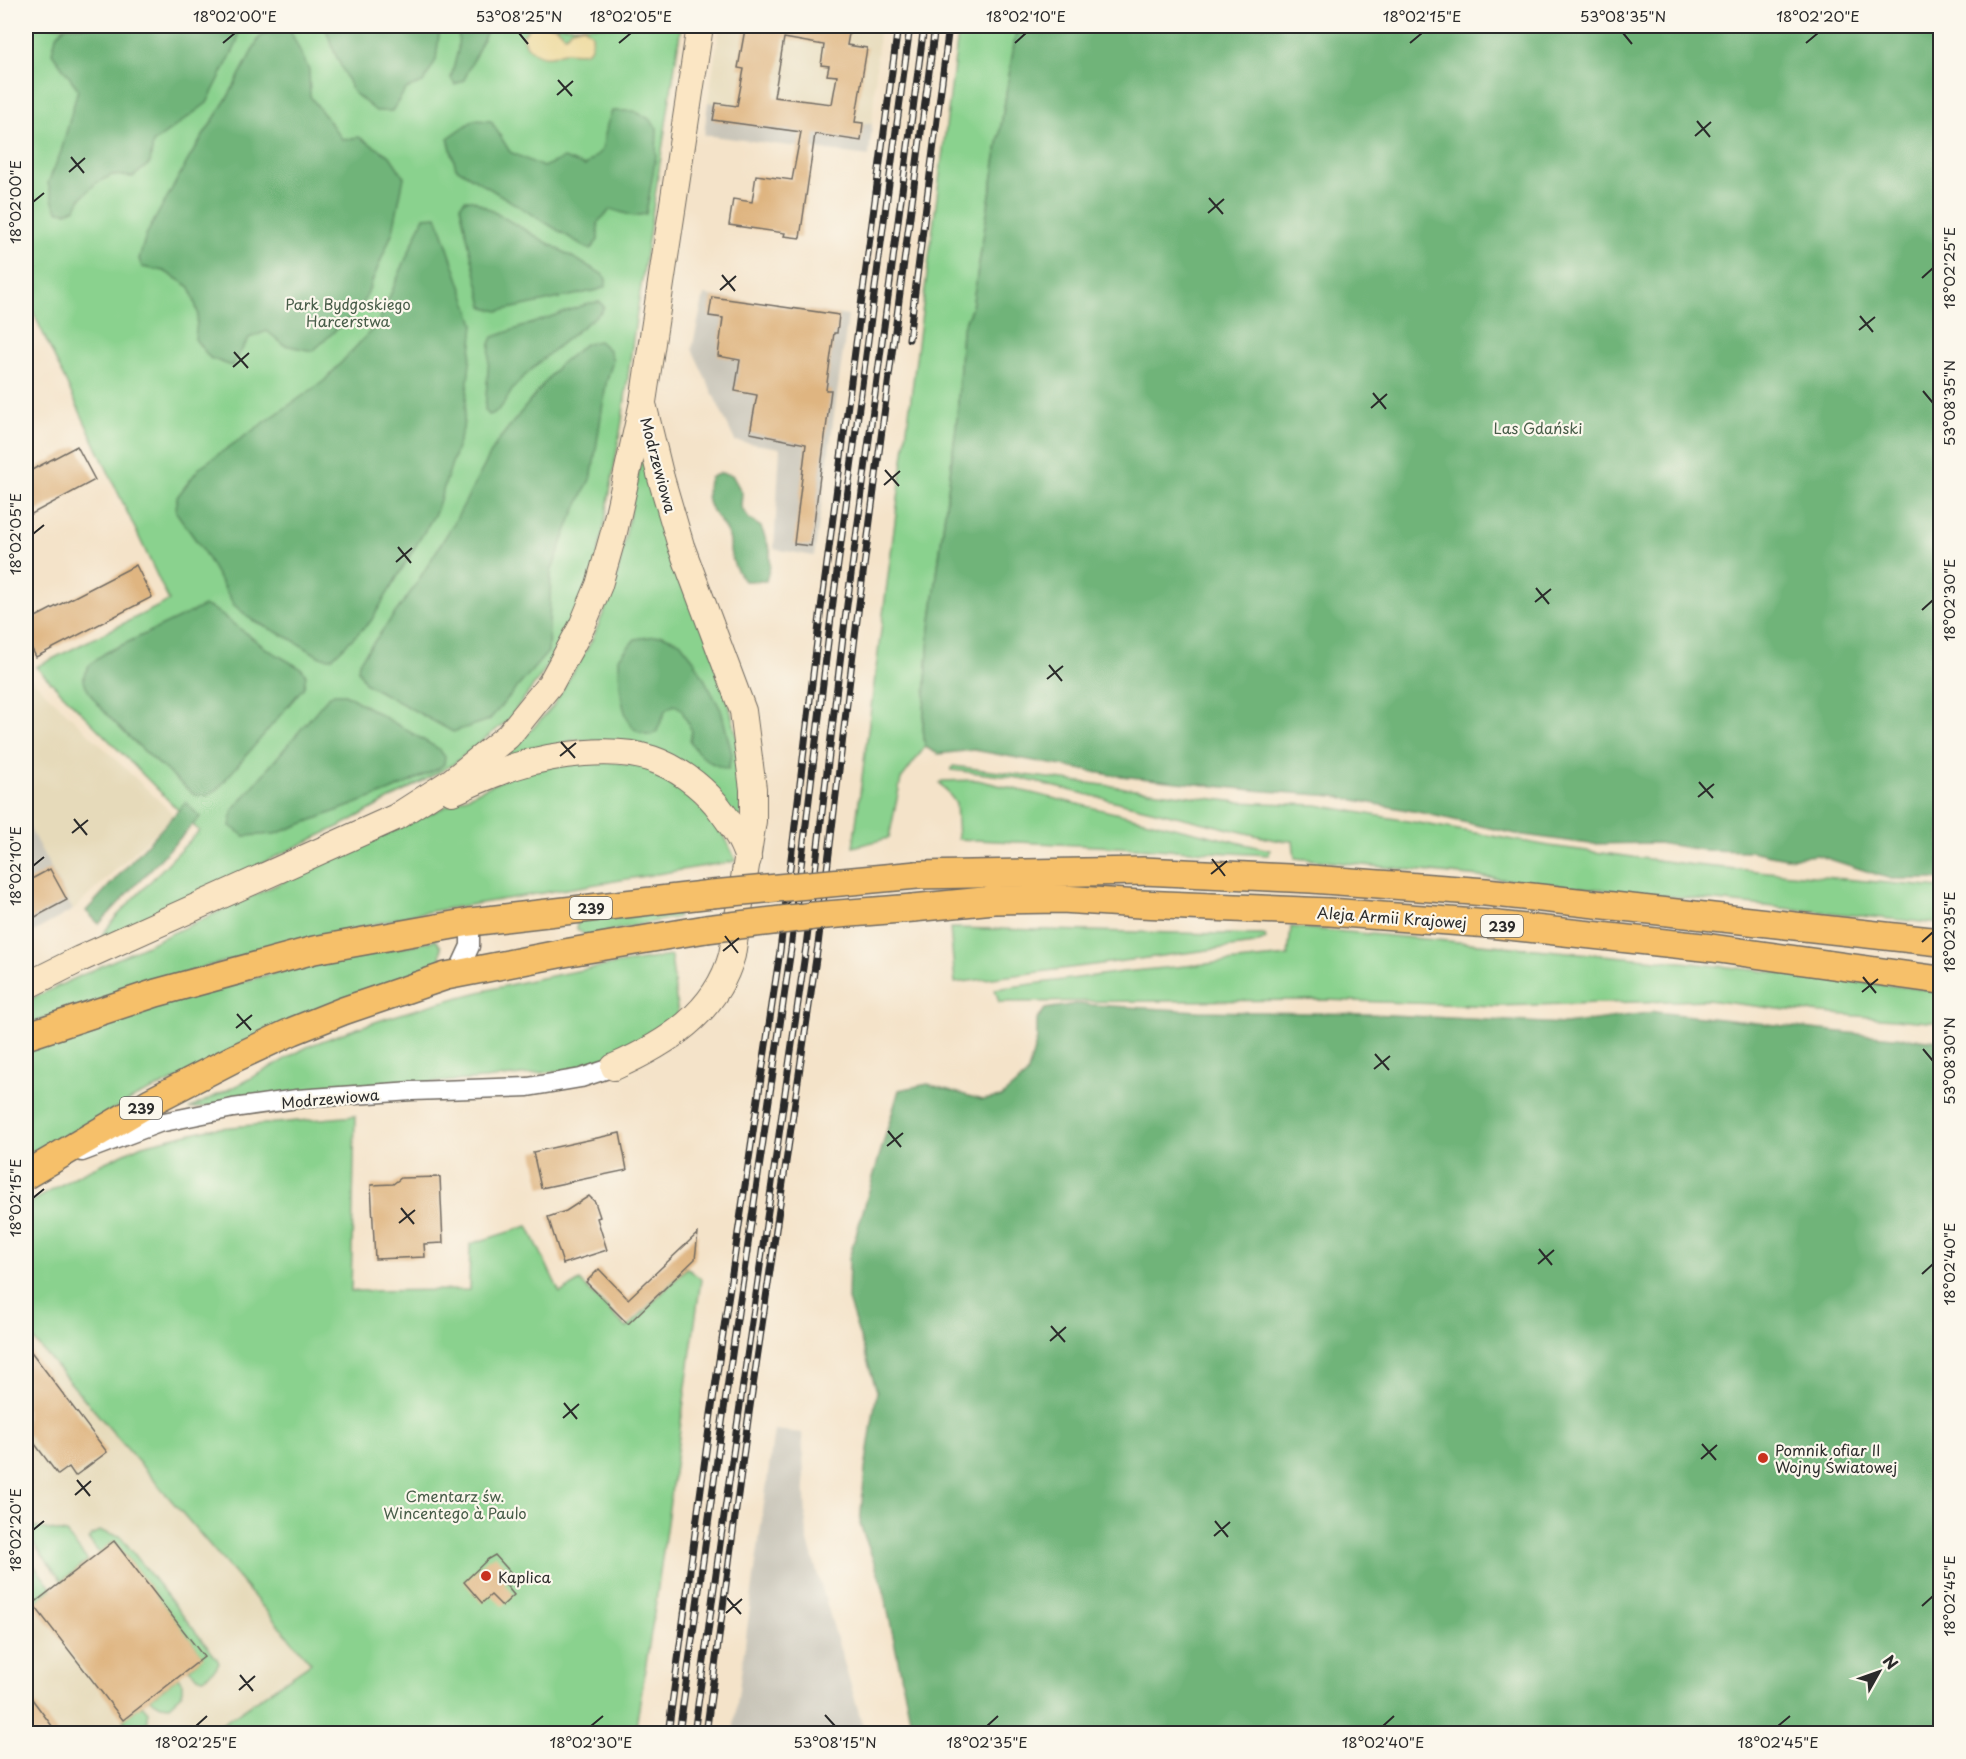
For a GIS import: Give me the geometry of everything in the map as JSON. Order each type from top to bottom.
[{"type":"main road","name":"Aleja Armii Krajowej","points":[[470,922],[712,894],[917,875],[1143,871],[1311,879],[1486,892],[1941,942]]},
{"type":"main road","name":"Aleja Armii Krajowej","points":[[457,974],[706,929],[814,916],[994,900],[1062,899],[1329,912],[1489,924],[1712,948],[1941,980]]},
{"type":"main road","name":"239","points":[[26,1036],[156,993],[314,950],[470,922]]},
{"type":"main road","name":"239","points":[[26,1175],[152,1101],[293,1030],[353,1007],[457,974]]},
{"type":"street","name":"Modrzewiowa","points":[[51,1161],[104,1145],[159,1123],[233,1108],[308,1098],[528,1087],[581,1078],[645,1053],[679,1031],[694,1018],[717,990],[728,970],[732,955],[753,821],[753,789],[743,711],[681,546],[661,478],[643,402],[700,26]]},
{"type":"street","points":[[396,817],[452,782],[508,736],[551,683],[582,626],[599,585],[614,532],[643,402]]},
{"type":"street","points":[[26,986],[80,959],[396,817],[516,766],[575,754],[629,754],[653,759],[674,770],[709,796],[732,824],[744,845],[748,859]]},
{"type":"street","points":[[457,974],[470,946],[470,922]]},
{"type":"shaded area","points":[[720,26],[856,26],[879,30],[872,124],[708,102]]},
{"type":"shaded area","points":[[708,102],[872,124],[869,156],[704,135]]},
{"type":"shaded area","points":[[704,295],[848,316],[814,556],[774,549],[780,448],[735,441],[692,349]]},
{"type":"shaded area","points":[[26,674],[174,815],[73,910],[26,821]]},
{"type":"shaded area","points":[[26,821],[73,910],[26,936]]},
{"type":"shaded area","points":[[26,1331],[311,1663],[209,1733],[26,1733]]},
{"type":"shaded area","points":[[774,1430],[802,1433],[807,1538],[865,1733],[733,1733]]},
{"type":"green space","name":"Park Bydgoskiego Harcerstwa","points":[[26,26],[681,26],[604,527],[594,569],[575,614],[543,673],[507,721],[452,765],[346,823],[106,938],[102,935],[116,917],[199,831],[36,667],[169,601],[26,297]]},
{"type":"green space","points":[[66,26],[239,26],[237,43],[207,103],[153,143],[150,163],[133,177],[112,175],[96,183],[81,198],[76,208],[67,212],[58,211],[54,205],[48,183],[61,152],[78,89],[52,53],[56,36]]},
{"type":"green space","points":[[276,26],[288,26],[309,70],[310,96],[343,140],[359,137],[390,156],[404,177],[393,231],[362,306],[313,351],[284,345],[267,331],[249,338],[232,366],[210,358],[195,339],[198,313],[190,287],[164,271],[142,267],[139,259],[146,235],[191,155],[229,95],[259,38]]},
{"type":"green space","points":[[325,26],[440,26],[436,60],[423,83],[406,89],[392,111],[376,111],[353,92]]},
{"type":"green space","points":[[459,26],[487,26],[487,31],[464,80],[455,85],[451,78],[458,50]]},
{"type":"green space","points":[[959,26],[1017,26],[972,307],[962,330],[957,420],[929,636],[923,727],[925,747],[901,779],[889,838],[853,847]]},
{"type":"green space","name":"Las Gdański","points":[[1017,26],[1940,26],[1940,879],[1891,879],[1817,855],[1786,858],[1750,851],[1703,850],[1658,843],[1590,844],[1516,834],[1334,796],[1111,775],[974,750],[938,754],[925,747],[923,727],[929,636],[957,420],[962,330],[972,307]]},
{"type":"green space","points":[[612,111],[634,111],[648,118],[657,128],[656,156],[646,214],[633,216],[611,209],[598,222],[598,240],[590,250],[456,168],[448,138],[474,120],[491,121],[510,152],[543,167],[564,158],[585,166],[602,150]]},
{"type":"green space","points":[[465,200],[473,200],[602,274],[606,279],[606,286],[598,290],[499,311],[483,306],[460,206]]},
{"type":"green space","points":[[437,216],[474,324],[463,429],[436,512],[371,621],[332,658],[320,657],[291,639],[252,620],[234,605],[202,549],[176,512],[177,497],[200,467],[324,381],[378,323],[424,217]]},
{"type":"green space","points":[[600,302],[604,307],[601,312],[536,365],[516,385],[501,407],[489,415],[485,410],[490,344],[493,337],[590,303]]},
{"type":"green space","points":[[599,341],[609,350],[613,360],[606,384],[592,475],[571,519],[551,572],[548,652],[489,720],[453,732],[366,684],[358,670],[359,662],[413,589],[454,523],[497,442],[559,365],[585,344]]},
{"type":"green space","points":[[645,441],[729,704],[740,749],[741,824],[632,742],[574,740],[503,761],[553,706],[591,642],[615,586]]},
{"type":"green space","points":[[720,473],[732,475],[742,493],[741,507],[749,519],[761,527],[770,550],[770,566],[766,581],[744,581],[733,563],[729,537],[707,498],[710,478]]},
{"type":"green space","points":[[204,606],[212,608],[267,649],[302,669],[306,675],[304,687],[217,790],[206,796],[193,794],[111,719],[87,688],[84,677],[89,667],[105,653]]},
{"type":"green space","points":[[662,635],[680,642],[694,660],[721,710],[732,754],[728,769],[716,765],[697,751],[690,741],[692,731],[681,709],[675,705],[666,709],[657,731],[651,735],[637,731],[627,717],[619,675],[619,658],[635,639]]},
{"type":"green space","points":[[334,694],[345,694],[439,749],[445,757],[444,764],[390,791],[275,834],[244,836],[230,826],[233,810],[328,697]]},
{"type":"green space","points":[[593,759],[650,767],[684,789],[708,813],[726,839],[736,861],[415,914],[204,967],[26,1025],[26,1001],[520,772]]},
{"type":"green space","points":[[953,766],[1237,802],[1317,805],[1549,846],[1694,865],[1940,888],[1940,924],[1295,858],[1293,841],[1275,840],[1019,778],[951,770]]},
{"type":"green space","points":[[977,780],[1270,850],[1269,855],[958,839],[956,803],[940,783],[942,781]]},
{"type":"green space","points":[[186,802],[200,817],[99,924],[86,911]]},
{"type":"green space","points":[[673,912],[678,914],[678,917],[586,936],[577,929],[577,922],[581,920]]},
{"type":"green space","points":[[1291,927],[1692,963],[1940,991],[1940,1023],[1787,1010],[1707,1000],[1497,1006],[1325,1000],[999,1002],[995,989],[1123,972],[1288,956]]},
{"type":"green space","points":[[950,928],[1265,935],[1266,939],[1254,944],[955,983]]},
{"type":"green space","points":[[436,940],[441,947],[440,963],[432,969],[138,1096],[26,1157],[26,1048],[63,1032],[274,973]]},
{"type":"green space","points":[[671,956],[678,1016],[629,1050],[569,1070],[484,1079],[362,1087],[189,1109],[314,1044],[401,1014],[535,979]]},
{"type":"green space","points":[[1076,1004],[1198,1011],[1371,1014],[1565,1024],[1655,1012],[1940,1041],[1940,1733],[913,1733],[883,1587],[860,1524],[865,1469],[877,1391],[848,1300],[849,1258],[899,1090],[928,1084],[982,1100],[1001,1097],[1027,1075],[1037,1039],[1037,1020],[1045,1009]]},
{"type":"green space","name":"Cmentarz św. Wincentego à Paulo","points":[[355,1116],[351,1291],[469,1290],[470,1244],[528,1226],[560,1293],[580,1281],[627,1328],[687,1268],[701,1279],[635,1733],[209,1733],[311,1663],[26,1331],[26,1205],[80,1174],[142,1145],[209,1129]]},
{"type":"green space","points":[[34,1527],[66,1533],[88,1561],[62,1581],[28,1537],[28,1531]]},
{"type":"green space","points":[[99,1531],[120,1536],[217,1659],[219,1663],[216,1668],[204,1678],[198,1677],[189,1669],[203,1657],[114,1541],[99,1553],[89,1540],[91,1535]]},
{"type":"green space","points":[[26,1555],[52,1589],[33,1604],[26,1594]]},
{"type":"green space","points":[[178,1677],[182,1683],[182,1694],[169,1706],[161,1705],[150,1699]]},
{"type":"green space","points":[[142,1705],[148,1712],[148,1721],[139,1728],[131,1728],[123,1720]]},
{"type":"sand","points":[[545,25],[558,29],[565,36],[572,29],[583,26],[592,34],[591,47],[588,51],[580,53],[563,52],[553,56],[537,54],[530,49],[522,37],[530,27]]},
{"type":"building","points":[[757,26],[850,28],[847,45],[867,48],[855,122],[863,123],[861,141],[815,134],[800,238],[784,236],[785,233],[729,225],[733,199],[752,202],[756,175],[792,180],[801,132],[713,120],[716,103],[737,106],[744,69],[738,68],[745,29],[757,30]],"holes":[[[784,38],[824,45],[821,65],[829,66],[827,75],[837,76],[832,104],[774,97]]]},
{"type":"building","points":[[712,297],[839,315],[837,333],[834,333],[826,390],[831,390],[811,546],[794,544],[806,444],[750,433],[757,395],[735,391],[740,360],[718,356],[723,318],[709,316]]},
{"type":"building","points":[[77,446],[95,480],[26,517],[26,473]]},
{"type":"building","points":[[136,565],[152,597],[36,657],[26,637],[26,622]]},
{"type":"building","points":[[50,869],[67,900],[26,922],[26,882]]},
{"type":"building","points":[[620,1133],[627,1170],[541,1188],[533,1152]]},
{"type":"building","points":[[440,1177],[443,1243],[424,1244],[425,1257],[375,1259],[371,1185],[393,1184],[401,1178]]},
{"type":"building","points":[[589,1196],[595,1202],[600,1217],[597,1218],[607,1250],[563,1264],[548,1217],[566,1211]]},
{"type":"building","points":[[698,1233],[695,1259],[628,1324],[586,1282],[599,1269],[628,1299]]},
{"type":"building","points":[[26,1345],[107,1452],[75,1476],[69,1467],[58,1475],[26,1432]]},
{"type":"building","points":[[114,1541],[204,1657],[123,1720],[33,1604]]},
{"type":"building","points":[[495,1555],[513,1575],[504,1583],[514,1595],[502,1606],[491,1595],[482,1603],[464,1582]]},
{"type":"building","points":[[26,1691],[58,1734],[26,1734]]},
{"type":"railway","points":[[668,1734],[711,1414],[780,951],[820,616],[898,26]]},
{"type":"railway","points":[[679,1734],[791,949],[831,617],[910,26]]},
{"type":"railway","points":[[694,1734],[806,947],[845,620],[924,26]]},
{"type":"railway","points":[[706,1734],[748,1420],[818,945],[857,620],[935,26]]},
{"type":"railway","points":[[909,339],[949,26]]},
{"type":"place","name":"Pomnik ofiar II Wojny Światowej","points":[[1763,1458]]},
{"type":"place","name":"Kaplica","points":[[486,1576]]}]
